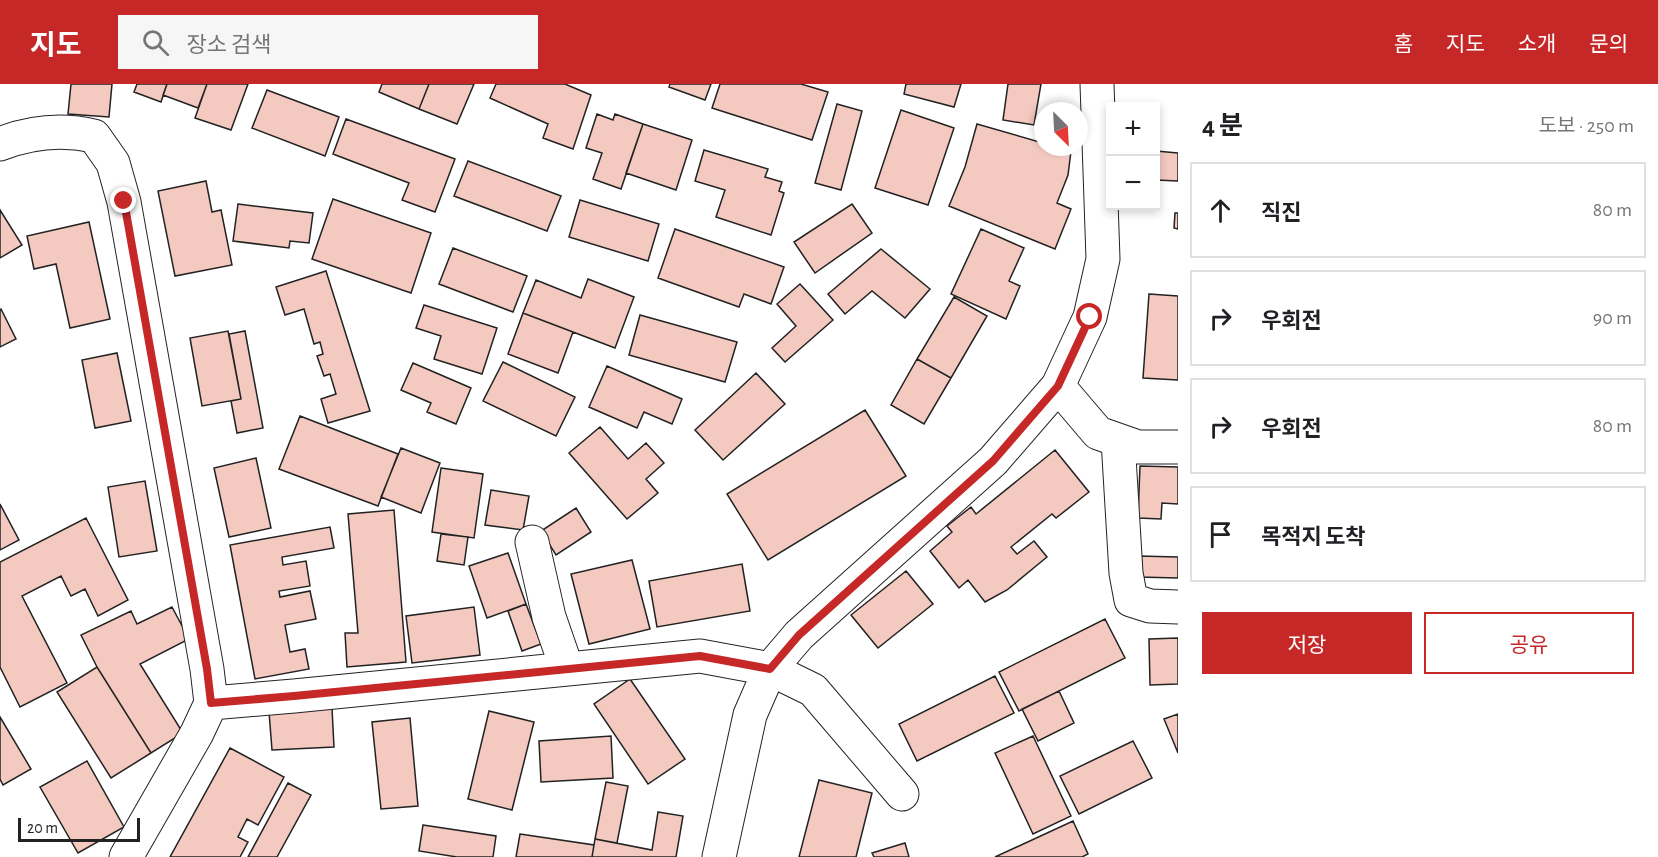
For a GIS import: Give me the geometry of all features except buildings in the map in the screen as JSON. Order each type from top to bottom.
[{"type":"street","points":[[719,857],[750,715],[770,669],[799,635],[993,461],[1058,386],[1090,317],[1103,259],[1098,84]]},
{"type":"street","points":[[0,144],[15,138],[40,133],[76,132],[94,136],[113,163],[124,201],[207,669],[211,703],[197,733],[126,857]]},
{"type":"street","points":[[1058,386],[1098,433],[1138,447],[1178,447]]},
{"type":"street","points":[[1118,440],[1126,573],[1131,600],[1150,606],[1178,607]]},
{"type":"street","points":[[532,542],[549,617],[567,669]]},
{"type":"street","points":[[211,703],[700,656],[770,669],[813,690],[902,794]]},
{"type":"route","points":[[124,201],[207,669],[211,703],[700,656],[770,669],[799,635],[993,461],[1058,386],[1090,317]]}]
